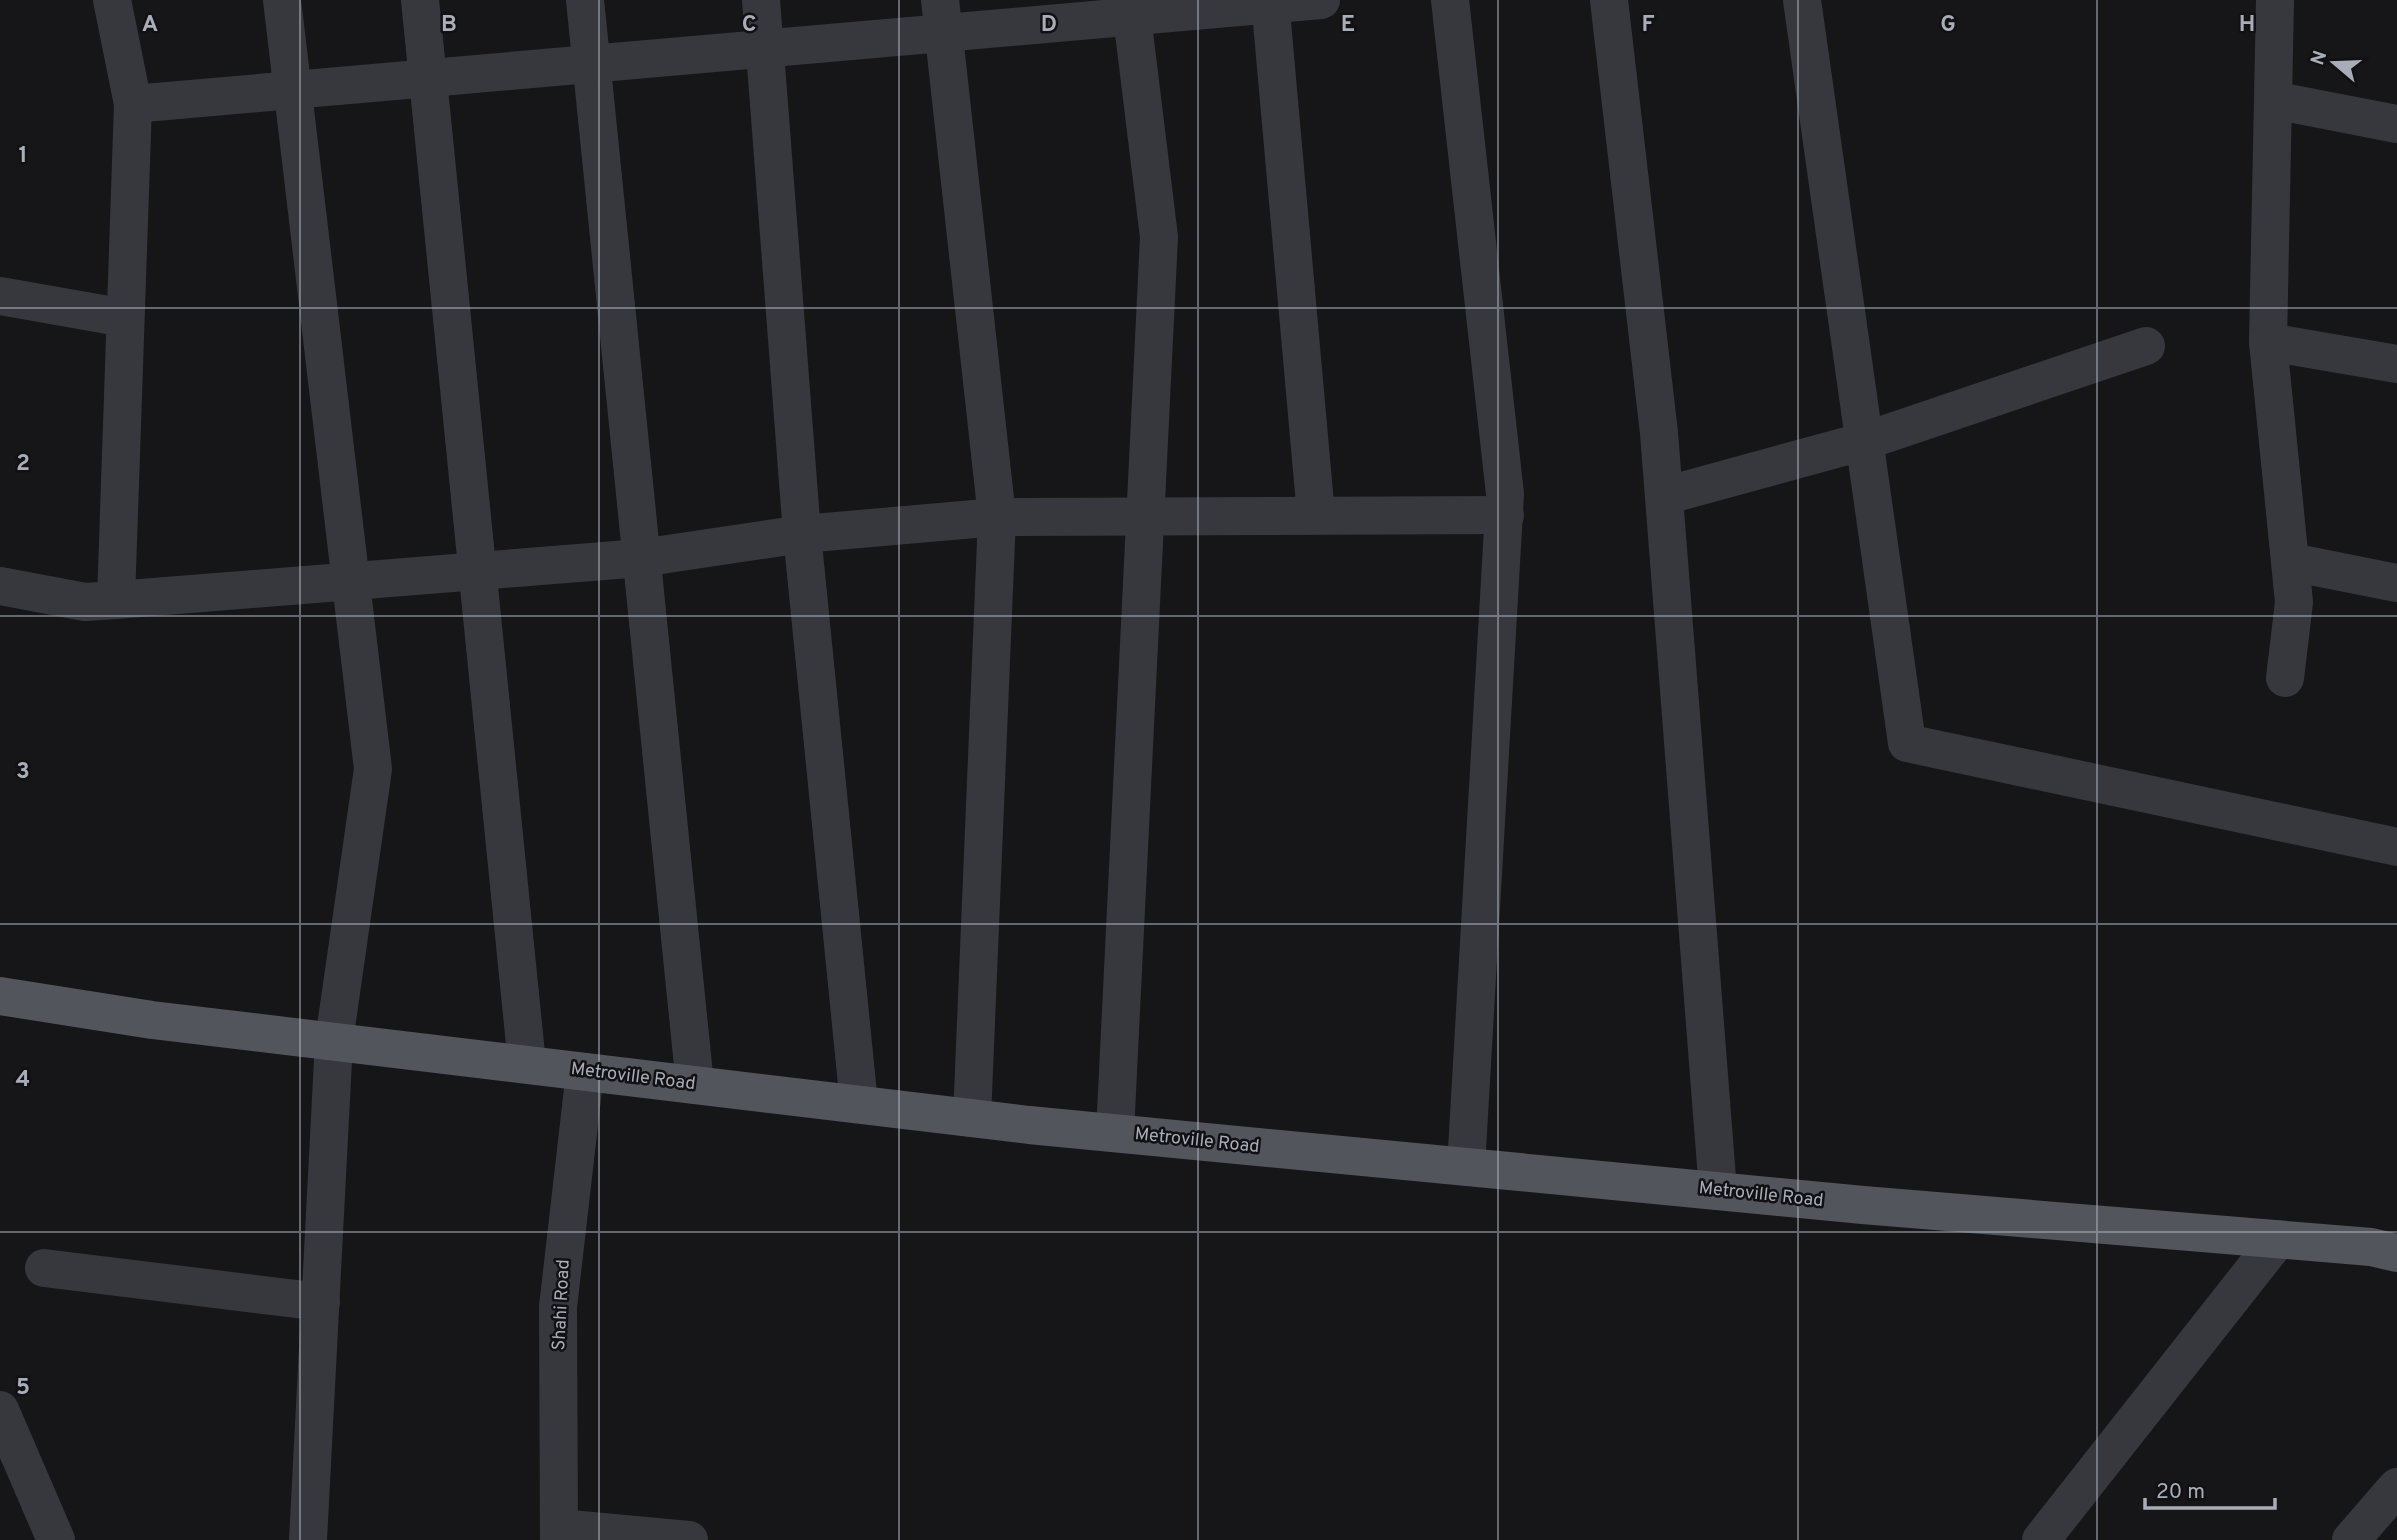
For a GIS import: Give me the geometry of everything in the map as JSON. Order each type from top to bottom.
[{"type":"main road","name":"Metroville Road","points":[[0,996],[152,1020],[972,1118],[1718,1191],[2371,1247],[2397,1253]]},
{"type":"street","points":[[113,0],[133,104],[116,600]]},
{"type":"street","points":[[282,0],[373,769],[334,1041],[308,1540]]},
{"type":"street","points":[[420,0],[527,1064]]},
{"type":"street","points":[[585,0],[695,1084]]},
{"type":"street","points":[[761,0],[802,534],[859,1104]]},
{"type":"street","points":[[133,104],[764,49],[942,16],[1321,0]]},
{"type":"street","points":[[1450,0],[1506,494],[1466,1167]]},
{"type":"street","points":[[1609,0],[1659,433],[1718,1191]]},
{"type":"street","points":[[1802,0],[1908,743],[2397,847]]},
{"type":"street","points":[[2275,0],[2268,342],[2294,602],[2285,678]]},
{"type":"street","points":[[1270,2],[1316,515]]},
{"type":"street","points":[[1115,1133],[1160,237],[1131,8]]},
{"type":"street","points":[[942,16],[998,517],[972,1118]]},
{"type":"street","points":[[2273,100],[2397,124]]},
{"type":"street","points":[[0,296],[125,318]]},
{"type":"street","points":[[2268,342],[2397,364]]},
{"type":"street","points":[[1664,496],[1865,441],[2146,346]]},
{"type":"street","points":[[0,586],[85,602],[116,600],[641,558],[802,534],[998,517],[1505,515]]},
{"type":"street","points":[[2291,562],[2397,583]]},
{"type":"street","name":"Shahi Road","points":[[559,1534],[558,1307],[585,1072]]},
{"type":"street","points":[[2041,1540],[2278,1239]]},
{"type":"street","points":[[44,1268],[321,1302]]},
{"type":"street","points":[[0,1410],[56,1540]]},
{"type":"street","points":[[2351,1540],[2397,1487]]},
{"type":"street","points":[[559,1534],[689,1540]]}]
